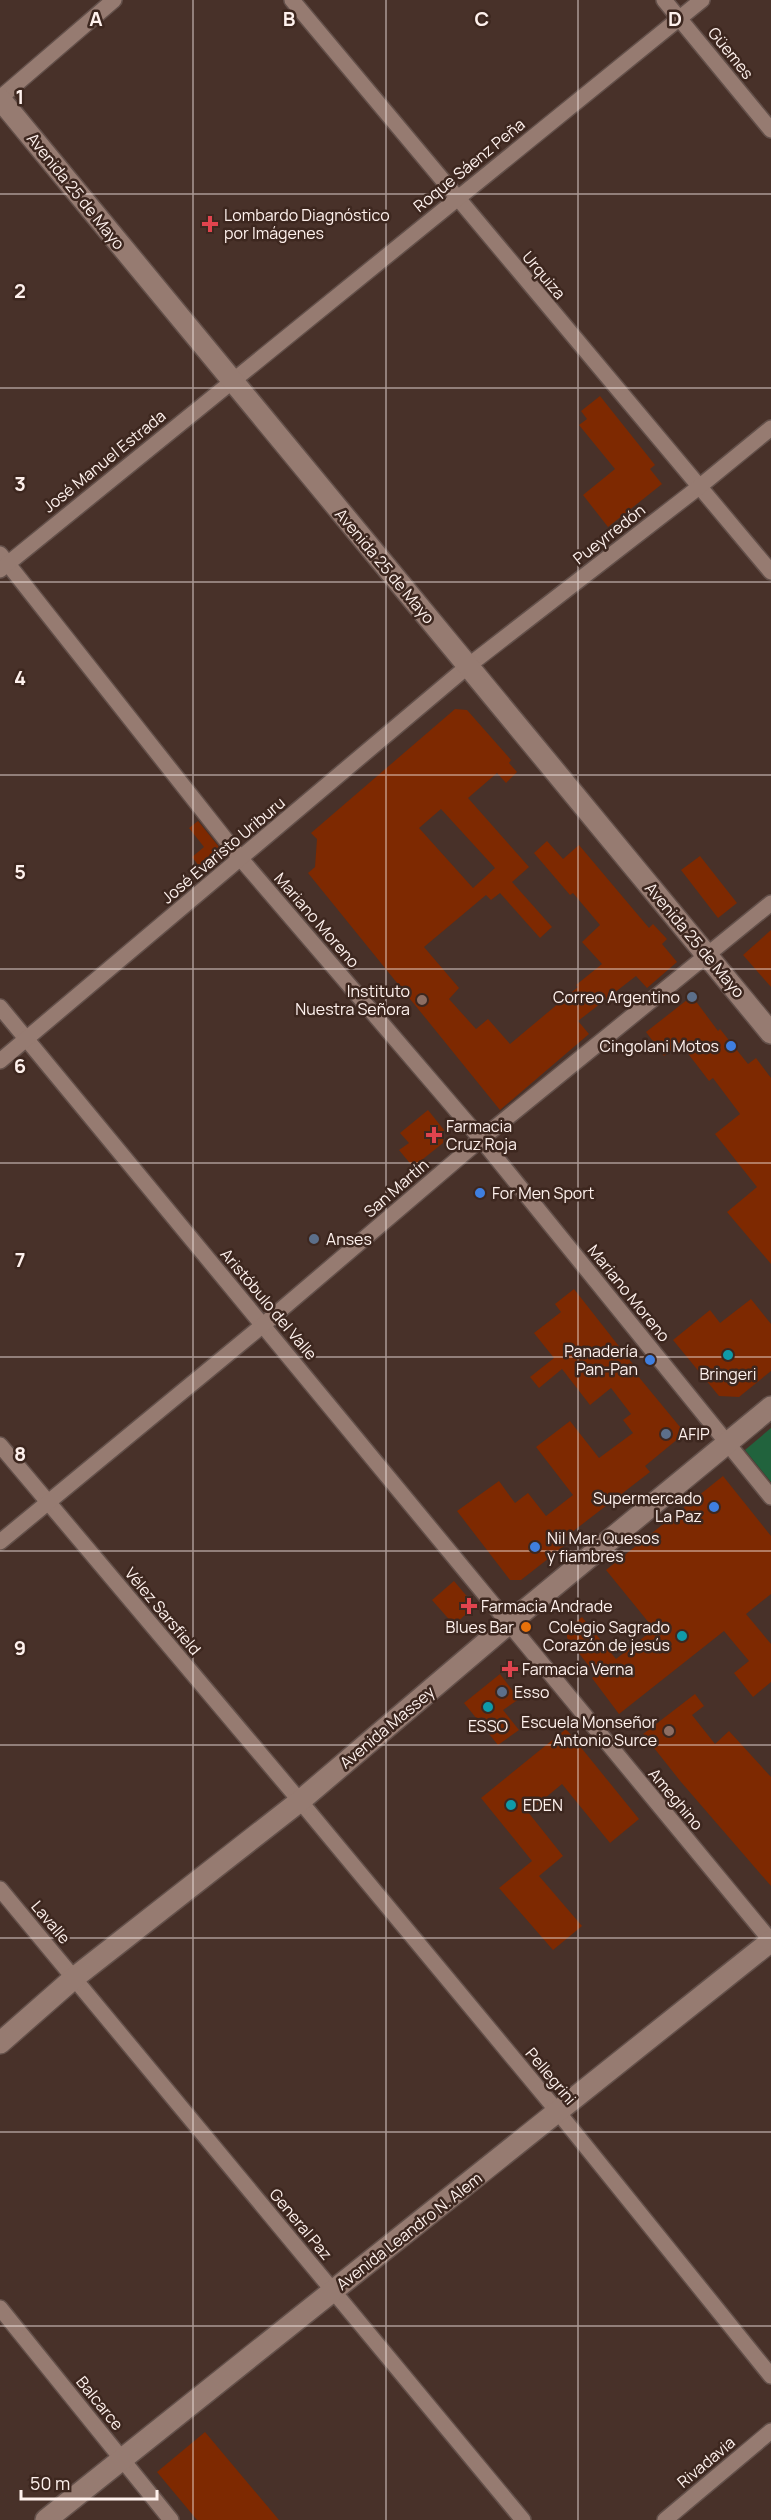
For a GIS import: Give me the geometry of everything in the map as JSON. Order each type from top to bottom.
[{"type":"main road","name":"Avenida 25 de Mayo","points":[[0,98],[771,1033]]},
{"type":"main road","name":"Avenida Massey","points":[[0,2043],[74,1978],[300,1800],[508,1624],[771,1407]]},
{"type":"main road","name":"Avenida Leandro N. Alem","points":[[46,2520],[771,1941]]},
{"type":"street","points":[[0,98],[114,0]]},
{"type":"street","name":"Urquiza","points":[[292,0],[771,572]]},
{"type":"street","name":"Güemes","points":[[664,0],[771,130]]},
{"type":"street","name":"Roque Sáenz Peña","points":[[232,380],[702,0]]},
{"type":"street","name":"José Manuel Estrada","points":[[3,563],[232,380]]},
{"type":"street","name":"Pueyrredón","points":[[468,666],[699,487],[771,428]]},
{"type":"street","name":"Mariano Moreno","points":[[3,563],[241,859],[481,1139],[771,1497]]},
{"type":"street","name":"José Evaristo Uriburu","points":[[0,1060],[468,666]]},
{"type":"street","name":"San Martín","points":[[0,1542],[263,1325],[481,1139],[771,903]]},
{"type":"street","name":"Aristóbulo del Valle","points":[[0,1007],[508,1624]]},
{"type":"street","name":"Vélez Sarsfield","points":[[0,1445],[300,1800]]},
{"type":"street","name":"Ameghino","points":[[508,1624],[771,1941]]},
{"type":"street","name":"Pellegrini","points":[[300,1800],[558,2112],[771,2376]]},
{"type":"street","name":"Lavalle","points":[[0,1889],[74,1978]]},
{"type":"street","name":"General Paz","points":[[74,1978],[523,2520]]},
{"type":"street","name":"Balcarce","points":[[0,2308],[171,2520]]},
{"type":"street","name":"Rivadavia","points":[[665,2520],[771,2431]]},
{"type":"green space","points":[[771,1428],[771,1482],[745,1450]]},
{"type":"building","points":[[600,396],[655,465],[650,469],[662,484],[608,527],[583,495],[615,469],[579,425],[587,419],[581,411]]},
{"type":"building","points":[[455,709],[467,710],[511,760],[509,763],[517,772],[506,783],[497,773],[468,798],[529,867],[512,882],[552,927],[540,938],[500,893],[491,900],[486,895],[424,947],[459,988],[449,999],[476,1029],[488,1019],[510,1044],[602,964],[582,942],[600,925],[573,893],[570,895],[534,853],[547,841],[563,859],[579,845],[649,928],[653,924],[667,939],[662,944],[677,962],[647,988],[636,976],[578,1021],[589,1034],[500,1110],[308,873],[315,867],[317,839],[311,833]],"holes":[[[441,809],[495,868],[473,888],[419,828]]]},
{"type":"building","points":[[198,821],[219,847],[215,850],[221,857],[203,871],[192,857],[204,847],[189,828]]},
{"type":"building","points":[[700,856],[737,903],[718,918],[681,870]]},
{"type":"building","points":[[771,930],[771,987],[743,955]]},
{"type":"building","points":[[692,996],[718,1031],[720,1029],[748,1064],[756,1058],[771,1078],[771,1264],[727,1212],[757,1187],[715,1134],[740,1114],[713,1078],[709,1081],[680,1043],[664,1056],[646,1032]]},
{"type":"building","points":[[428,1110],[444,1130],[443,1143],[413,1167],[399,1150],[409,1143],[400,1133]]},
{"type":"building","points":[[574,1289],[636,1368],[633,1370],[685,1433],[645,1466],[650,1472],[563,1539],[567,1544],[521,1580],[510,1580],[457,1511],[499,1481],[515,1503],[528,1493],[546,1516],[573,1495],[536,1447],[570,1421],[599,1458],[633,1433],[623,1420],[631,1414],[611,1388],[590,1405],[562,1369],[539,1388],[530,1377],[554,1358],[534,1333],[561,1312],[555,1304]]},
{"type":"building","name":"Bringeri","points":[[751,1299],[771,1324],[771,1371],[739,1397],[719,1396],[673,1340],[710,1310],[720,1323]]},
{"type":"building","points":[[723,1476],[771,1536],[771,1594],[746,1614],[771,1644],[771,1682],[753,1697],[734,1673],[749,1661],[724,1631],[619,1714],[592,1678],[596,1675],[567,1638],[567,1629],[582,1617],[616,1659],[654,1629],[606,1570]]},
{"type":"building","points":[[454,1581],[475,1606],[454,1625],[432,1600]]},
{"type":"building","name":"ESSO","points":[[500,1674],[519,1699],[503,1710],[519,1730],[498,1745],[464,1703]]},
{"type":"building","points":[[695,1694],[704,1706],[692,1715],[715,1744],[729,1731],[771,1777],[771,1886],[681,1782],[643,1734]]},
{"type":"building","name":"EDEN","points":[[566,1729],[639,1819],[610,1843],[562,1784],[528,1812],[563,1856],[539,1876],[582,1926],[553,1950],[499,1888],[532,1861],[481,1798]]},
{"type":"building","points":[[205,2432],[279,2520],[197,2520],[157,2472]]},
{"type":"place","name":"Lombardo Diagnóstico por Imágenes","points":[[210,224]]},
{"type":"place","name":"Correo Argentino","points":[[692,997]]},
{"type":"place","name":"Instituto Nuestra Señora","points":[[422,1000]]},
{"type":"place","name":"Cingolani Motos","points":[[731,1046]]},
{"type":"place","name":"Farmacia Cruz Roja","points":[[434,1135]]},
{"type":"place","name":"For Men Sport","points":[[480,1193]]},
{"type":"place","name":"Anses","points":[[314,1239]]},
{"type":"place","name":"Bringeri","points":[[728,1355]]},
{"type":"place","name":"Panadería Pan-Pan","points":[[650,1360]]},
{"type":"place","name":"AFIP","points":[[666,1434]]},
{"type":"place","name":"Supermercado La Paz","points":[[714,1507]]},
{"type":"place","name":"Nil Mar. Quesos y fiambres","points":[[535,1547]]},
{"type":"place","name":"Farmacia Andrade","points":[[469,1606]]},
{"type":"place","name":"Blues Bar","points":[[526,1627]]},
{"type":"place","name":"Colegio Sagrado Corazón de jesús","points":[[682,1636]]},
{"type":"place","name":"Farmacia Verna","points":[[510,1669]]},
{"type":"place","name":"Esso","points":[[502,1692]]},
{"type":"place","name":"ESSO","points":[[488,1707]]},
{"type":"place","name":"Escuela Monseñor Antonio Surce","points":[[669,1731]]},
{"type":"place","name":"EDEN","points":[[511,1805]]}]
